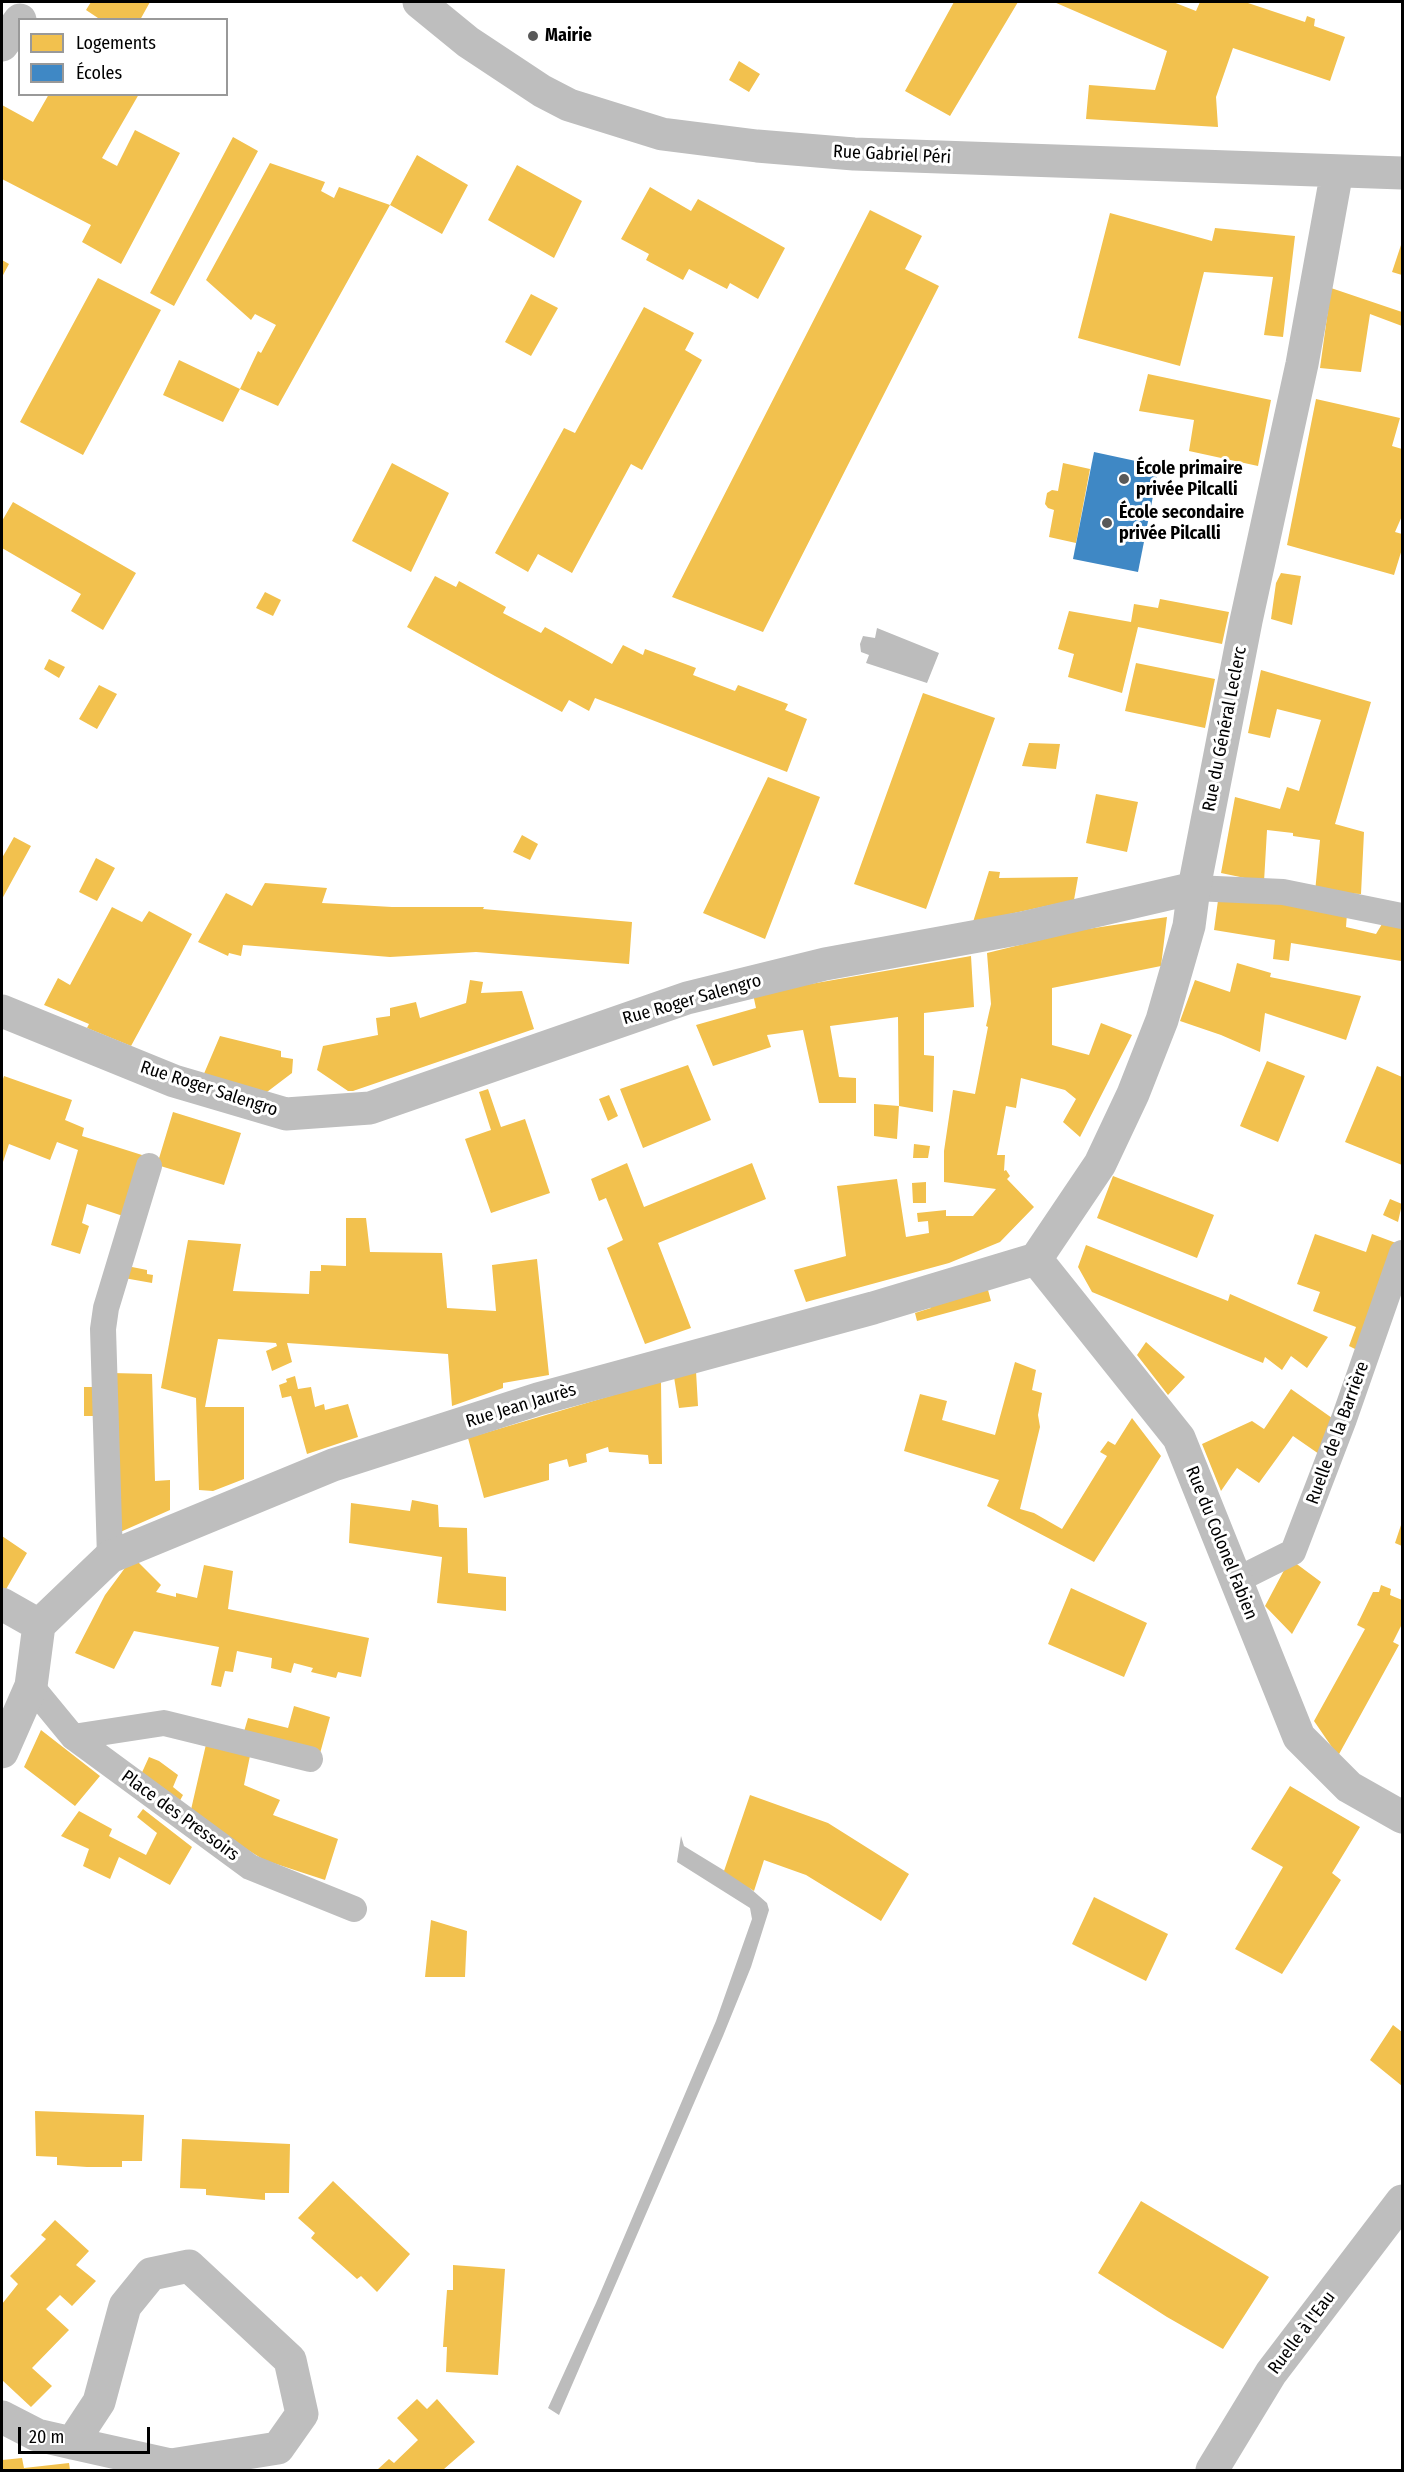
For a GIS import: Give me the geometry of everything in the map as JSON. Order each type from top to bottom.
[{"type":"street","points":[[21,18],[33,2]]},
{"type":"street","name":"Rue Gabriel Péri","points":[[420,2],[468,42],[542,92],[569,105],[662,134],[757,146],[854,154],[1402,173]]},
{"type":"street","points":[[2,45],[18,23]]},
{"type":"street","name":"Rue du Général Leclerc","points":[[1036,1259],[1100,1164],[1133,1094],[1162,1020],[1189,926],[1194,888],[1246,621],[1302,364],[1337,171]]},
{"type":"street","name":"Rue Roger Salengro","points":[[2,1011],[174,1081],[286,1114],[370,1108],[687,998],[825,964],[1022,928],[1194,888]]},
{"type":"street","name":"Rue Jean Jaurès","points":[[39,1625],[110,1557],[356,1458],[538,1399],[873,1308],[1036,1259]]},
{"type":"street","name":"Rue du Colonel Fabien","points":[[1036,1259],[1179,1438],[1299,1737],[1349,1787],[1402,1816]]},
{"type":"street","points":[[2,1604],[39,1625],[31,1686],[2,1752]]},
{"type":"street","name":"Ruelle à l'Eau","points":[[1212,2470],[1271,2373],[1402,2201]]},
{"type":"street","points":[[2,2417],[37,2435],[72,2443],[171,2465],[278,2448],[302,2414],[290,2360],[189,2266],[151,2274],[125,2306],[99,2402],[72,2443]]},
{"type":"lane","name":"Rue Roger Salengro","points":[[1194,888],[1283,892],[1402,916]]},
{"type":"lane","points":[[110,1557],[103,1329],[106,1308],[148,1166]]},
{"type":"lane","name":"Ruelle de la Barrière","points":[[1235,1581],[1293,1552],[1344,1419],[1402,1253]]},
{"type":"lane","name":"Place des Pressoirs","points":[[31,1686],[73,1737],[250,1867],[354,1909]]},
{"type":"lane","points":[[73,1737],[164,1723],[310,1759]]},
{"type":"shaded area","points":[[877,628],[939,653],[927,683],[866,663],[869,655],[861,652],[860,644],[863,636],[875,638]]},
{"type":"shaded area","points":[[681,1836],[684,1846],[743,1882],[767,1903],[769,1910],[751,1967],[723,2036],[559,2415],[548,2408],[596,2303],[716,2021],[752,1919],[750,1908],[677,1862]]},
{"type":"building: Logements","points":[[91,2],[150,2],[141,18],[98,18],[86,10]]},
{"type":"building: Logements","points":[[954,2],[1018,2],[950,116],[905,91]]},
{"type":"building: Logements","points":[[1054,2],[1173,2],[1196,11],[1200,2],[1245,2],[1305,22],[1307,16],[1315,19],[1314,26],[1345,37],[1330,81],[1233,48],[1216,97],[1218,127],[1086,119],[1089,85],[1155,90],[1167,51]]},
{"type":"building: Logements","points":[[739,61],[760,74],[749,92],[729,80]]},
{"type":"building: Logements","points":[[48,96],[138,96],[102,158],[117,166],[135,130],[180,153],[121,264],[82,242],[91,225],[2,179],[2,105],[33,122]]},
{"type":"building: Logements","points":[[233,137],[258,151],[174,306],[150,293]]},
{"type":"building: Logements","points":[[417,155],[468,185],[442,234],[390,205]]},
{"type":"building: Logements","points":[[270,163],[325,182],[321,191],[334,198],[339,187],[390,205],[278,406],[240,389],[258,351],[261,353],[276,325],[255,314],[251,320],[206,280]]},
{"type":"building: Logements","points":[[517,165],[582,201],[554,258],[488,220]]},
{"type":"building: Logements","points":[[650,187],[691,211],[698,199],[785,248],[758,299],[730,283],[727,289],[689,269],[683,280],[646,260],[649,254],[621,239]]},
{"type":"building: Logements","points":[[870,210],[922,236],[905,269],[939,286],[763,632],[672,597]]},
{"type":"building: Logements","points":[[1110,213],[1212,241],[1215,228],[1295,236],[1283,337],[1264,335],[1273,277],[1204,272],[1180,366],[1078,338]]},
{"type":"building: Logements","points":[[1402,242],[1402,275],[1392,272]]},
{"type":"building: Logements","points":[[2,260],[9,264],[2,277]]},
{"type":"building: Logements","points":[[98,278],[161,310],[83,455],[20,422]]},
{"type":"building: Logements","points":[[1331,288],[1402,312],[1402,326],[1370,314],[1361,372],[1320,368]]},
{"type":"building: Logements","points":[[531,294],[558,308],[531,356],[505,342]]},
{"type":"building: Logements","points":[[644,307],[694,333],[685,350],[702,360],[642,470],[631,464],[572,573],[538,554],[528,572],[495,553],[564,428],[575,433]]},
{"type":"building: Logements","points":[[179,360],[240,389],[223,422],[163,395]]},
{"type":"building: Logements","points":[[1148,374],[1271,400],[1258,466],[1189,451],[1194,420],[1139,411]]},
{"type":"building: Logements","points":[[1316,399],[1400,418],[1392,446],[1402,449],[1402,516],[1395,532],[1402,534],[1402,549],[1394,575],[1287,545]]},
{"type":"building: Logements","points":[[392,463],[449,493],[411,572],[352,541]]},
{"type":"building: Logements","points":[[1063,463],[1090,469],[1076,543],[1049,537],[1054,510],[1045,504],[1047,493],[1052,490],[1058,491]]},
{"type":"building: Logements","points":[[13,502],[136,573],[103,630],[71,611],[81,594],[2,548],[2,521]]},
{"type":"building: Logements","points":[[1281,573],[1301,576],[1292,625],[1271,619],[1276,583]]},
{"type":"building: Logements","points":[[435,576],[456,587],[459,581],[506,607],[503,613],[541,633],[545,627],[612,664],[623,645],[643,655],[645,649],[696,668],[693,675],[735,691],[738,685],[788,704],[785,710],[807,719],[787,772],[595,698],[589,711],[569,700],[562,712],[407,627]]},
{"type":"building: Logements","points":[[265,592],[281,600],[273,616],[256,608]]},
{"type":"building: Logements","points":[[1160,599],[1229,612],[1222,644],[1138,627],[1122,693],[1068,677],[1074,654],[1058,649],[1069,611],[1131,622],[1134,604],[1158,608]]},
{"type":"building: Logements","points":[[49,659],[65,667],[59,678],[44,669]]},
{"type":"building: Logements","points":[[1136,663],[1215,679],[1205,728],[1125,711]]},
{"type":"building: Logements","points":[[1261,670],[1371,702],[1335,824],[1364,832],[1361,894],[1315,892],[1320,840],[1293,836],[1293,833],[1267,830],[1264,882],[1221,873],[1235,797],[1280,809],[1287,787],[1299,791],[1321,720],[1277,709],[1270,738],[1248,733]]},
{"type":"building: Logements","points":[[99,685],[117,694],[97,729],[79,719]]},
{"type":"building: Logements","points":[[923,693],[995,718],[926,909],[854,884]]},
{"type":"building: Logements","points":[[1029,743],[1060,744],[1056,769],[1022,766]]},
{"type":"building: Logements","points":[[768,777],[820,797],[765,939],[703,913]]},
{"type":"building: Logements","points":[[1096,794],[1138,802],[1127,852],[1086,843]]},
{"type":"building: Logements","points":[[522,835],[538,844],[530,860],[513,852]]},
{"type":"building: Logements","points":[[14,837],[31,846],[2,899],[2,858]]},
{"type":"building: Logements","points":[[96,858],[115,868],[97,901],[79,892]]},
{"type":"building: Logements","points":[[989,871],[1000,872],[999,878],[1078,877],[1074,900],[973,922]]},
{"type":"building: Logements","points":[[265,883],[327,888],[322,903],[392,907],[484,907],[483,909],[632,922],[629,964],[476,952],[390,957],[243,945],[241,956],[229,953],[228,956],[198,942],[226,893],[252,906]]},
{"type":"building: Logements","points":[[1219,893],[1347,914],[1346,927],[1376,934],[1382,924],[1402,928],[1401,961],[1291,943],[1289,961],[1273,959],[1275,940],[1214,930]]},
{"type":"building: Logements","points":[[112,907],[142,922],[149,911],[192,934],[131,1046],[87,1028],[89,1024],[44,1005],[58,978],[70,985]]},
{"type":"building: Logements","points":[[1167,917],[1161,966],[1052,988],[1052,1045],[1089,1055],[1101,1023],[1132,1035],[1080,1137],[1063,1122],[1076,1099],[1065,1090],[1021,1078],[1016,1108],[1006,1106],[997,1155],[1005,1155],[1004,1171],[1006,1170],[1010,1176],[1007,1179],[1034,1207],[1000,1242],[949,1263],[806,1302],[794,1270],[846,1256],[837,1186],[897,1179],[906,1237],[929,1233],[928,1221],[918,1222],[917,1213],[946,1210],[946,1216],[973,1216],[996,1189],[944,1182],[944,1151],[953,1090],[975,1094],[988,1027],[986,1026],[991,1004],[987,953],[1081,930]]},
{"type":"building: Logements","points":[[971,956],[974,1007],[924,1013],[924,1055],[934,1056],[933,1112],[899,1106],[898,1017],[830,1026],[839,1077],[856,1078],[856,1103],[819,1103],[803,1030],[767,1035],[771,1047],[713,1066],[696,1025],[756,1008],[753,994]]},
{"type":"building: Logements","points":[[1237,963],[1271,973],[1270,977],[1361,996],[1346,1040],[1265,1013],[1260,1052],[1180,1021],[1195,980],[1230,992]]},
{"type":"building: Logements","points":[[470,980],[483,982],[481,993],[522,991],[534,1029],[353,1091],[348,1091],[317,1070],[323,1046],[378,1035],[376,1018],[390,1016],[390,1008],[416,1002],[420,1018],[466,1003]]},
{"type":"building: Logements","points":[[220,1036],[281,1051],[281,1057],[293,1059],[292,1073],[263,1095],[203,1076]]},
{"type":"building: Logements","points":[[1267,1061],[1305,1076],[1278,1142],[1240,1126]]},
{"type":"building: Logements","points":[[688,1065],[711,1120],[643,1148],[620,1089]]},
{"type":"building: Logements","points":[[1377,1066],[1402,1077],[1402,1165],[1345,1142]]},
{"type":"building: Logements","points":[[4,1076],[72,1100],[65,1120],[84,1128],[82,1136],[142,1155],[126,1217],[87,1204],[82,1223],[89,1226],[80,1254],[51,1245],[78,1150],[57,1142],[50,1160],[9,1144],[2,1165],[2,1082]]},
{"type":"building: Logements","points":[[488,1089],[501,1127],[525,1119],[550,1193],[491,1213],[465,1139],[491,1130],[479,1092]]},
{"type":"building: Logements","points":[[609,1095],[618,1116],[608,1121],[599,1099]]},
{"type":"building: Logements","points":[[874,1104],[899,1106],[897,1139],[874,1136]]},
{"type":"building: Logements","points":[[173,1112],[241,1133],[224,1185],[157,1165]]},
{"type":"building: Logements","points":[[914,1144],[930,1146],[928,1158],[913,1158]]},
{"type":"building: Logements","points":[[627,1163],[644,1207],[752,1163],[766,1199],[658,1243],[691,1328],[645,1344],[607,1248],[623,1240],[606,1198],[599,1201],[591,1179]]},
{"type":"building: Logements","points":[[1113,1176],[1214,1215],[1197,1258],[1097,1218]]},
{"type":"building: Logements","points":[[926,1182],[926,1203],[913,1203],[912,1183]]},
{"type":"building: Logements","points":[[1390,1199],[1402,1204],[1398,1222],[1383,1215]]},
{"type":"building: Logements","points":[[346,1218],[366,1218],[370,1252],[442,1253],[447,1308],[496,1311],[492,1265],[537,1259],[549,1375],[503,1383],[503,1388],[452,1406],[448,1354],[287,1343],[292,1362],[272,1371],[266,1351],[277,1346],[276,1343],[218,1339],[205,1407],[244,1407],[244,1479],[213,1491],[199,1490],[196,1398],[161,1388],[188,1240],[241,1244],[233,1291],[309,1294],[310,1271],[321,1271],[321,1265],[346,1266]]},
{"type":"building: Logements","points":[[1315,1234],[1366,1252],[1372,1234],[1396,1243],[1357,1350],[1349,1346],[1356,1327],[1313,1311],[1320,1292],[1297,1284]]},
{"type":"building: Logements","points":[[1086,1245],[1228,1301],[1230,1294],[1328,1337],[1307,1368],[1291,1356],[1282,1370],[1265,1357],[1263,1363],[1092,1292],[1078,1267]]},
{"type":"building: Logements","points":[[127,1266],[147,1270],[147,1274],[153,1275],[152,1283],[124,1278]]},
{"type":"building: Logements","points":[[988,1290],[991,1301],[917,1321],[915,1313],[931,1308],[930,1305]]},
{"type":"building: Logements","points":[[1146,1342],[1185,1377],[1168,1395],[1137,1355]]},
{"type":"building: Logements","points":[[1015,1362],[1036,1370],[1032,1390],[1042,1393],[1038,1415],[1040,1427],[1020,1509],[1034,1513],[1062,1529],[1107,1456],[1100,1452],[1108,1441],[1115,1445],[1132,1418],[1161,1456],[1094,1562],[987,1506],[999,1480],[904,1451],[920,1394],[947,1401],[942,1420],[995,1435]]},
{"type":"building: Logements","points":[[696,1371],[698,1406],[679,1408],[674,1377]]},
{"type":"building: Logements","points":[[112,1373],[152,1374],[155,1481],[170,1480],[170,1510],[118,1533]]},
{"type":"building: Logements","points":[[295,1376],[298,1389],[311,1387],[315,1407],[324,1404],[325,1410],[348,1404],[358,1437],[307,1454],[291,1396],[282,1398],[279,1385]]},
{"type":"building: Logements","points":[[661,1381],[662,1464],[649,1464],[648,1455],[609,1452],[608,1447],[586,1454],[587,1462],[569,1467],[567,1459],[549,1464],[549,1480],[484,1498],[468,1438]]},
{"type":"building: Logements","points":[[84,1387],[98,1387],[98,1416],[84,1416]]},
{"type":"building: Logements","points":[[1291,1389],[1332,1418],[1319,1454],[1293,1436],[1259,1483],[1237,1468],[1221,1491],[1202,1444],[1252,1421],[1264,1429]]},
{"type":"building: Logements","points":[[412,1500],[438,1505],[439,1527],[467,1528],[468,1573],[506,1577],[506,1611],[437,1603],[442,1557],[349,1543],[351,1503],[410,1511]]},
{"type":"building: Logements","points":[[1402,1522],[1402,1546],[1395,1543]]},
{"type":"building: Logements","points":[[2,1536],[27,1553],[5,1591],[2,1589]]},
{"type":"building: Logements","points":[[133,1557],[161,1585],[156,1592],[176,1597],[176,1593],[197,1598],[204,1565],[233,1571],[228,1609],[369,1638],[361,1677],[338,1672],[336,1678],[311,1672],[313,1668],[294,1663],[291,1673],[271,1668],[272,1658],[237,1651],[233,1672],[225,1671],[221,1687],[211,1685],[219,1647],[134,1631],[114,1669],[75,1653],[105,1595]]},
{"type":"building: Logements","points":[[1290,1559],[1321,1582],[1292,1634],[1265,1606]]},
{"type":"building: Logements","points":[[1381,1585],[1391,1589],[1390,1595],[1402,1600],[1402,1624],[1393,1642],[1399,1645],[1338,1756],[1314,1721],[1365,1629],[1357,1625],[1373,1592],[1379,1592]]},
{"type":"building: Logements","points":[[1071,1588],[1147,1623],[1124,1677],[1048,1644]]},
{"type":"building: Logements","points":[[294,1706],[330,1717],[319,1757],[243,1735],[248,1718],[288,1728]]},
{"type":"building: Logements","points":[[41,1730],[100,1776],[75,1806],[24,1767]]},
{"type":"building: Logements","points":[[207,1740],[251,1751],[244,1785],[280,1800],[273,1815],[338,1839],[325,1880],[264,1860],[190,1814]]},
{"type":"building: Logements","points":[[149,1757],[159,1761],[178,1775],[173,1787],[183,1795],[177,1806],[139,1779]]},
{"type":"building: Logements","points":[[1290,1786],[1360,1827],[1332,1873],[1341,1880],[1282,1974],[1235,1949],[1283,1867],[1251,1849]]},
{"type":"building: Logements","points":[[750,1795],[828,1823],[909,1874],[881,1921],[806,1875],[764,1860],[754,1891],[724,1871]]},
{"type":"building: Logements","points":[[143,1809],[192,1847],[170,1885],[119,1857],[110,1879],[83,1866],[89,1849],[61,1836],[79,1811],[112,1829],[109,1836],[146,1855],[157,1833],[137,1817]]},
{"type":"building: Logements","points":[[1094,1897],[1168,1934],[1146,1981],[1072,1944]]},
{"type":"building: Logements","points":[[431,1920],[467,1931],[465,1977],[425,1977]]},
{"type":"building: Logements","points":[[1393,2025],[1402,2032],[1402,2086],[1370,2060]]},
{"type":"building: Logements","points":[[35,2111],[144,2115],[142,2161],[122,2161],[122,2167],[87,2167],[57,2165],[57,2157],[36,2156]]},
{"type":"building: Logements","points":[[182,2139],[290,2144],[289,2193],[265,2193],[265,2200],[206,2195],[206,2189],[180,2188]]},
{"type":"building: Logements","points":[[333,2181],[410,2254],[377,2292],[361,2276],[357,2279],[311,2238],[315,2233],[298,2218]]},
{"type":"building: Logements","points":[[1141,2201],[1269,2277],[1223,2349],[1098,2273]]},
{"type":"building: Logements","points":[[55,2220],[89,2251],[76,2265],[96,2281],[72,2306],[60,2295],[46,2309],[69,2330],[32,2368],[52,2386],[31,2407],[2,2380],[2,2304],[18,2284],[10,2276],[46,2239],[41,2235]]},
{"type":"building: Logements","points":[[453,2265],[505,2269],[498,2375],[446,2372],[447,2347],[443,2347],[447,2290],[453,2290]]},
{"type":"building: Logements","points":[[417,2399],[427,2409],[437,2399],[475,2442],[444,2469],[446,2470],[377,2470],[389,2459],[394,2463],[418,2440],[397,2418]]},
{"type":"building: Logements","points":[[22,2458],[24,2468],[69,2463],[70,2470],[2,2470],[2,2460]]},
{"type":"building: Écoles","points":[[1094,452],[1159,466],[1138,572],[1073,559]]},
{"type":"place","name":"Mairie","points":[[533,36]]},
{"type":"place","name":"École primaire privée Pilcalli","points":[[1124,479]]},
{"type":"place","name":"École secondaire privée Pilcalli","points":[[1107,523]]}]
